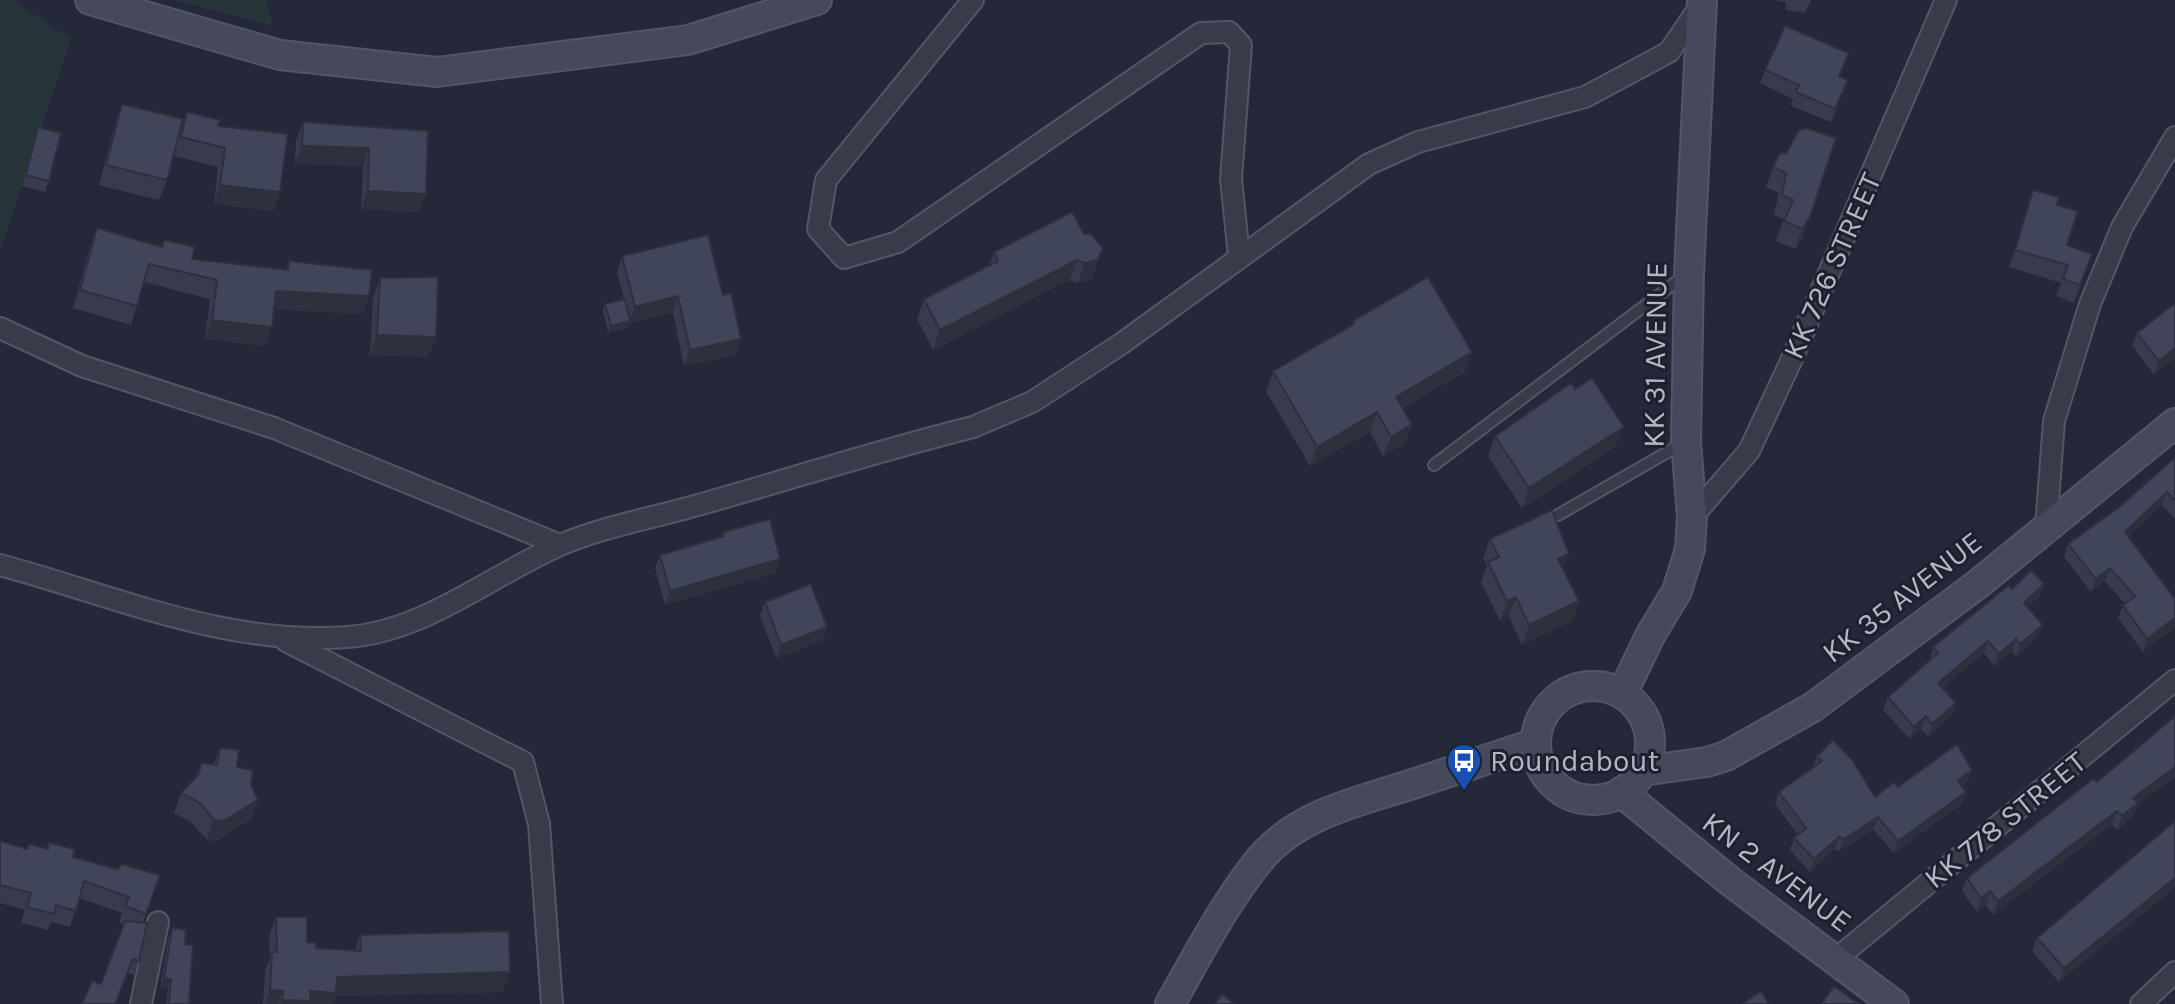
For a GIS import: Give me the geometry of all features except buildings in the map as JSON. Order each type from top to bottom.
[{"type":"main road","points":[[90,0],[280,55],[437,72],[688,40],[817,0]]},
{"type":"main road","name":"KK 31 AVENUE","points":[[1622,694],[1684,574],[1692,517],[1686,441],[1689,273],[1702,2]]},
{"type":"main road","name":"KK 35 AVENUE","points":[[1642,771],[1707,762],[1775,731],[1838,689],[1978,584],[2175,423]]},
{"type":"main road","points":[[1593,686],[1622,694],[1643,714],[1648,728],[1650,743],[1642,771],[1621,792],[1592,799],[1564,792],[1543,771],[1536,743],[1544,714],[1565,693],[1593,686]]},
{"type":"main road","points":[[1170,1004],[1217,922],[1263,857],[1288,835],[1345,805],[1536,743]]},
{"type":"main road","name":"KN 2 AVENUE","points":[[1621,792],[1731,882],[1894,1004]]},
{"type":"street","points":[[973,0],[826,180],[818,229],[844,258],[898,242],[1201,33],[1229,32],[1241,45],[1231,179],[1239,256]]},
{"type":"street","name":"KK 726 STREET","points":[[1692,517],[1749,451],[1946,0]]},
{"type":"street","points":[[0,565],[99,592],[182,622],[280,638],[350,637],[407,622],[466,596],[560,545],[985,422],[1032,402],[1121,344],[1369,164],[1418,142],[1585,97],[1663,56],[1679,40],[1702,2]]},
{"type":"street","points":[[2046,527],[2054,421],[2090,304],[2122,227],[2175,137]]},
{"type":"street","points":[[0,328],[82,366],[274,428],[560,545]]},
{"type":"street","points":[[280,638],[523,762],[539,824],[552,1004]]},
{"type":"street","name":"KK 778 STREET","points":[[1836,959],[2175,680]]},
{"type":"street","points":[[141,1004],[158,922]]},
{"type":"street","points":[[2141,1004],[2175,972]]},
{"type":"lane","points":[[1434,465],[1689,273]]},
{"type":"lane","points":[[1558,515],[1686,441]]},
{"type":"shaded area","points":[[0,0],[12,0],[71,39],[0,251]]},
{"type":"shaded area","points":[[175,0],[266,0],[273,26]]},
{"type":"place","name":"Roundabout","points":[[1464,792]]}]
